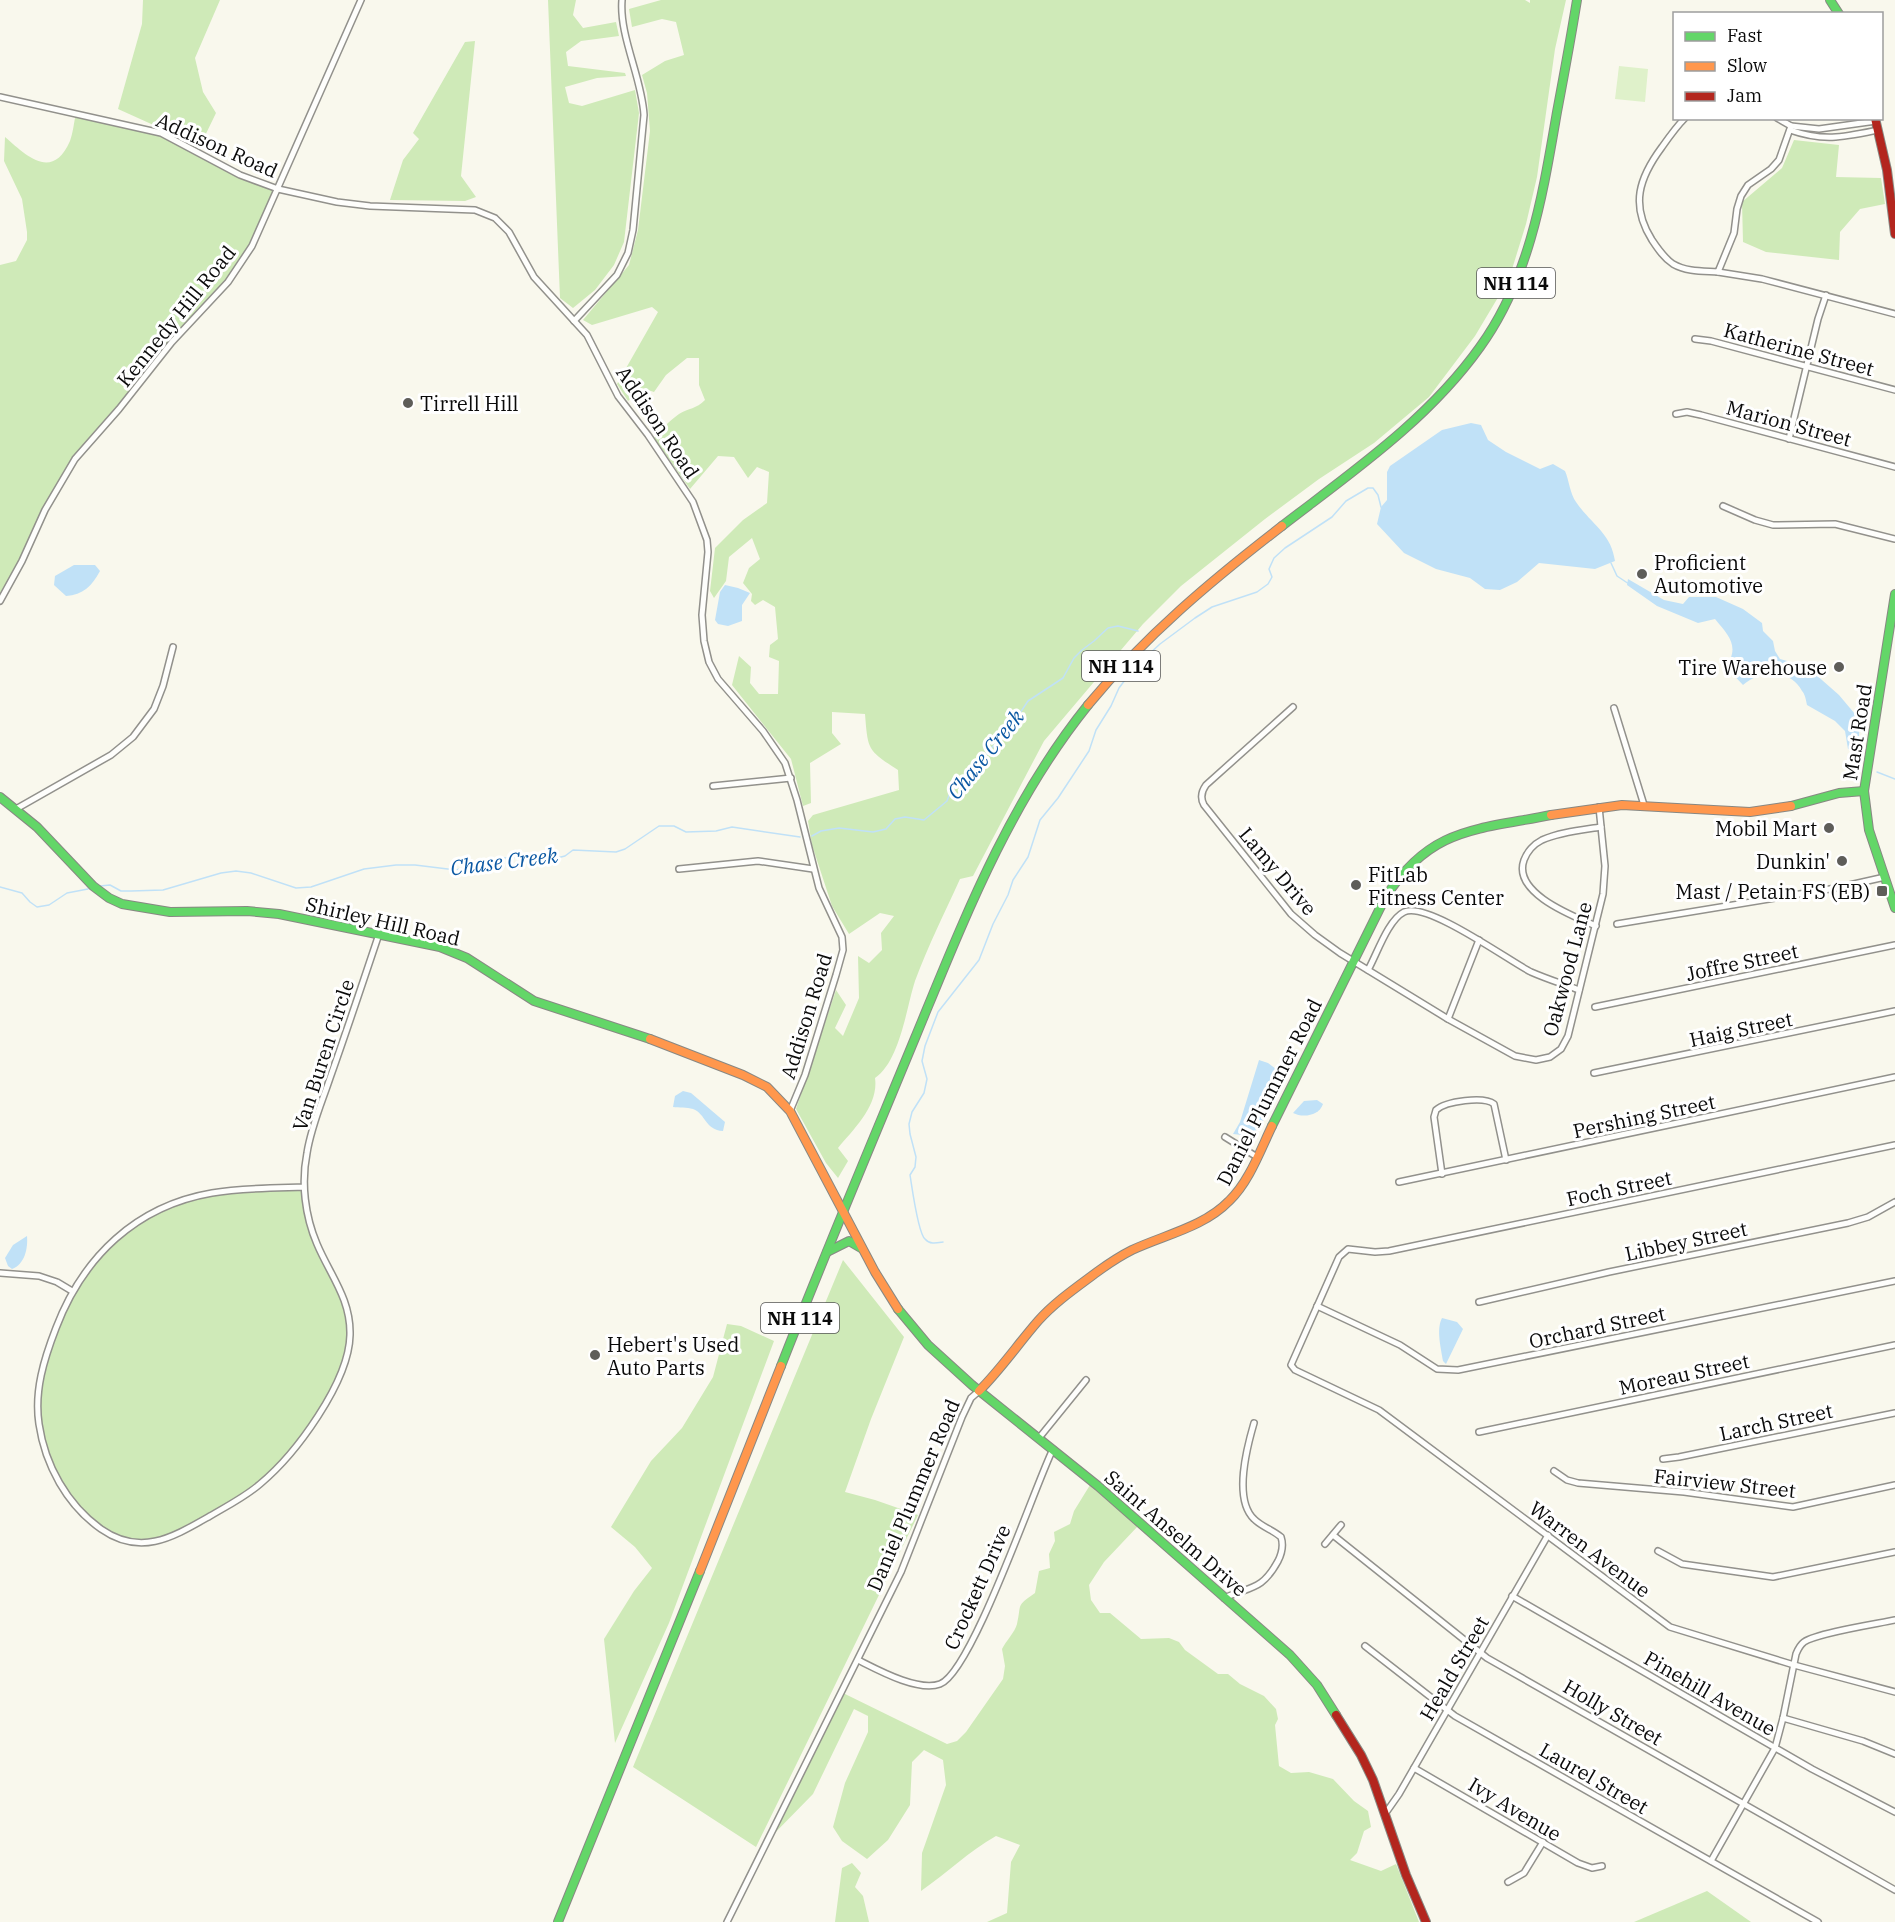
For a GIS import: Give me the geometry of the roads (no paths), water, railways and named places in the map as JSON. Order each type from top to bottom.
[{"type":"street","name":"Kennedy Hill Road","points":[[0,601],[66,472],[120,409],[172,342],[232,276],[252,246],[361,0]]},
{"type":"street","points":[[574,321],[617,275],[632,242],[644,115],[641,91],[623,20],[622,0]]},
{"type":"street","name":"NH 114","points":[[558,1922],[827,1252],[996,848],[1030,786],[1069,728],[1124,663],[1179,609],[1421,416],[1459,375],[1495,323],[1517,280],[1535,227],[1577,0]]},
{"type":"street","name":"Addison Road","points":[[0,97],[160,134],[240,175],[278,189],[337,202],[370,206],[458,208],[487,213],[509,232],[534,278],[587,334],[618,396],[648,435],[693,502],[707,540],[702,615],[704,641],[709,662],[722,685],[776,748],[785,763],[791,778],[813,869],[827,907],[842,937],[843,950],[805,1075],[790,1110]]},
{"type":"street","points":[[1683,120],[1646,171],[1640,189],[1642,221],[1656,247],[1673,264],[1689,270],[1762,279],[1895,314]]},
{"type":"street","points":[[1780,120],[1805,136],[1824,139],[1876,123]]},
{"type":"street","points":[[1791,128],[1819,129],[1876,123]]},
{"type":"street","points":[[1876,123],[1891,169],[1895,234]]},
{"type":"street","points":[[1718,272],[1734,233],[1738,203],[1744,190],[1775,165],[1784,149],[1791,128]]},
{"type":"street","points":[[1789,439],[1826,295]]},
{"type":"street","name":"Katherine Street","points":[[1695,339],[1711,341],[1895,390]]},
{"type":"street","name":"Marion Street","points":[[1676,414],[1687,412],[1895,467]]},
{"type":"street","points":[[1723,506],[1773,525],[1835,524],[1895,539]]},
{"type":"street","name":"Mast Road","points":[[1895,600],[1864,791],[1869,830],[1895,908]]},
{"type":"street","points":[[16,808],[111,755],[133,737],[154,709],[163,686],[173,647]]},
{"type":"street","name":"Lamy Drive","points":[[1293,707],[1206,785],[1201,800],[1280,901],[1304,926],[1355,961]]},
{"type":"street","points":[[1614,708],[1644,805]]},
{"type":"street","points":[[712,786],[791,778]]},
{"type":"street","name":"Daniel Plummer Road","points":[[728,1922],[913,1546],[971,1398],[993,1377],[1039,1320],[1081,1284],[1130,1251],[1202,1221],[1226,1206],[1242,1186],[1393,886],[1410,865],[1425,851],[1450,838],[1478,829],[1599,807],[1644,805],[1765,811],[1787,808],[1849,791],[1864,791]]},
{"type":"street","name":"Shirley Hill Road","points":[[0,797],[16,808],[93,886],[122,904],[170,912],[260,911],[449,950],[467,958],[518,993],[544,1005],[613,1025],[743,1075],[772,1092],[790,1110],[843,1213]]},
{"type":"street","name":"Oakwood Lane","points":[[1355,961],[1448,1019],[1515,1056],[1543,1059],[1556,1053],[1565,1043],[1596,926],[1605,880],[1599,807]]},
{"type":"street","points":[[1596,926],[1533,891],[1525,880],[1522,867],[1527,854],[1541,840],[1601,827]]},
{"type":"street","points":[[680,869],[758,861],[813,869]]},
{"type":"street","points":[[1617,924],[1885,878]]},
{"type":"street","points":[[1368,970],[1393,922],[1406,911],[1416,912],[1444,922],[1479,940],[1531,972],[1579,990]]},
{"type":"street","name":"Van Buren Circle","points":[[304,1187],[214,1193],[161,1208],[140,1219],[115,1238],[91,1264],[72,1291],[45,1359],[37,1402],[39,1424],[50,1464],[70,1499],[100,1528],[126,1542],[140,1543],[167,1539],[244,1497],[269,1477],[311,1424],[329,1398],[342,1373],[350,1346],[351,1331],[347,1304],[316,1241],[307,1210],[304,1187],[307,1153],[312,1133],[379,934]]},
{"type":"street","points":[[1448,1019],[1479,940]]},
{"type":"street","name":"Joffre Street","points":[[1595,1007],[1895,945]]},
{"type":"street","name":"Haig Street","points":[[1594,1073],[1895,1011]]},
{"type":"street","name":"Pershing Street","points":[[1399,1182],[1895,1077]]},
{"type":"street","points":[[1442,1174],[1434,1117],[1440,1106],[1481,1099],[1491,1101],[1496,1108],[1506,1160]]},
{"type":"street","points":[[1225,1137],[1257,1157]]},
{"type":"street","name":"Foch Street","points":[[1317,1306],[1339,1257],[1348,1249],[1382,1252],[1895,1145]]},
{"type":"street","name":"Libbey Street","points":[[1479,1302],[1609,1272],[1848,1223],[1868,1217],[1895,1203]]},
{"type":"street","name":"Saint Anselm Drive","points":[[843,1213],[861,1248],[905,1320],[935,1352],[979,1391],[1117,1502],[1290,1655],[1317,1685],[1361,1755],[1426,1922]]},
{"type":"street","points":[[827,1252],[849,1241],[861,1248]]},
{"type":"street","points":[[0,1274],[39,1276],[57,1282],[72,1291]]},
{"type":"street","name":"Orchard Street","points":[[1317,1306],[1400,1345],[1437,1369],[1452,1371],[1482,1367],[1895,1281]]},
{"type":"street","name":"Warren Avenue","points":[[1317,1306],[1292,1361],[1292,1368],[1378,1410],[1670,1627],[1794,1665],[1895,1692]]},
{"type":"street","name":"Moreau Street","points":[[1479,1432],[1895,1346]]},
{"type":"street","points":[[1039,1438],[1086,1380]]},
{"type":"street","name":"Larch Street","points":[[1663,1459],[1895,1413]]},
{"type":"street","points":[[1224,1598],[1263,1583],[1283,1548],[1281,1538],[1252,1518],[1245,1499],[1246,1457],[1254,1424]]},
{"type":"street","name":"Crockett Drive","points":[[858,1660],[879,1670],[926,1686],[940,1684],[951,1677],[989,1606],[1053,1449]]},
{"type":"street","name":"Fairview Street","points":[[1554,1471],[1567,1480],[1578,1483],[1684,1492],[1793,1507],[1895,1485]]},
{"type":"street","points":[[1325,1544],[1341,1525]]},
{"type":"street","name":"Holly Street","points":[[1333,1535],[1480,1653],[1895,1890]]},
{"type":"street","name":"Heald Street","points":[[1385,1814],[1399,1794],[1548,1535]]},
{"type":"street","points":[[1658,1551],[1682,1564],[1773,1577],[1895,1552]]},
{"type":"street","name":"Pinehill Avenue","points":[[1512,1596],[1774,1748],[1895,1812]]},
{"type":"street","points":[[1711,1861],[1774,1748],[1798,1649],[1805,1641],[1895,1620]]},
{"type":"street","name":"Laurel Street","points":[[1365,1646],[1446,1711],[1818,1922]]},
{"type":"street","points":[[1783,1718],[1863,1741],[1895,1754]]},
{"type":"street","name":"Ivy Avenue","points":[[1414,1768],[1584,1866],[1592,1868],[1602,1866]]},
{"type":"street","points":[[1508,1882],[1524,1873],[1543,1842]]},
{"type":"water","points":[[1471,423],[1481,425],[1488,440],[1506,452],[1540,469],[1553,464],[1565,471],[1574,499],[1605,536],[1613,551],[1615,561],[1595,569],[1539,563],[1517,582],[1500,590],[1485,589],[1470,578],[1436,569],[1404,553],[1377,524],[1381,507],[1387,500],[1387,472],[1390,466],[1442,430]]},
{"type":"water","points":[[74,565],[95,565],[100,571],[86,589],[66,596],[54,585],[55,576]]},
{"type":"water","points":[[1628,579],[1664,600],[1683,604],[1689,597],[1716,597],[1743,609],[1762,623],[1763,631],[1773,641],[1780,659],[1798,664],[1814,673],[1839,695],[1860,720],[1858,751],[1848,749],[1845,731],[1835,721],[1807,705],[1803,692],[1790,678],[1783,675],[1766,674],[1743,685],[1726,667],[1732,653],[1731,642],[1715,619],[1698,623],[1657,606],[1627,585]]},
{"type":"water","points":[[725,585],[750,593],[742,605],[742,621],[728,626],[718,624],[715,620],[720,592]]},
{"type":"water","points":[[1259,1060],[1268,1063],[1284,1075],[1271,1107],[1252,1136],[1233,1134],[1240,1122]]},
{"type":"water","points":[[683,1091],[691,1093],[725,1122],[723,1131],[713,1128],[701,1114],[693,1109],[673,1107],[675,1096]]},
{"type":"water","points":[[1317,1100],[1323,1104],[1318,1111],[1306,1116],[1293,1113],[1304,1101]]},
{"type":"water","points":[[27,1236],[25,1255],[12,1269],[5,1258],[13,1245]]},
{"type":"water","points":[[1442,1318],[1457,1322],[1463,1329],[1446,1364],[1443,1361],[1439,1328]]},
{"type":"waterway","points":[[943,1242],[929,1242],[922,1235],[910,1175],[915,1167],[916,1157],[909,1124],[912,1112],[924,1093],[927,1079],[922,1061],[925,1046],[938,1012],[979,960],[1013,880],[1028,857],[1040,820],[1058,798],[1089,751],[1096,730],[1119,688],[1134,668],[1160,644],[1212,607],[1257,592],[1268,584],[1272,577],[1269,569],[1274,558],[1285,548],[1332,517],[1346,501],[1368,488],[1373,488],[1378,495],[1381,507]]},
{"type":"waterway","points":[[1611,563],[1617,576],[1629,584]]},
{"type":"waterway","name":"Chase Creek","points":[[812,836],[821,831],[839,828],[873,832],[886,829],[895,819],[905,817],[924,820],[947,801],[950,793],[1010,728],[1028,701],[1063,678],[1074,658],[1082,650],[1108,628],[1118,626],[1138,631]]},
{"type":"waterway","points":[[1853,751],[1854,760]]},
{"type":"waterway","points":[[1877,772],[1895,779]]},
{"type":"waterway","name":"Chase Creek","points":[[100,886],[110,885],[121,891],[163,890],[221,873],[236,871],[251,873],[296,888],[311,887],[364,869],[396,865],[456,870],[504,858],[553,859],[565,856],[573,850],[616,852],[625,849],[659,826],[674,826],[686,832],[716,831],[732,827],[800,837]]},
{"type":"waterway","name":"Chase Creek","points":[[0,887],[22,893],[37,907],[49,905],[67,893],[88,889]]},
{"type":"place","name":"Tirrell Hill","points":[[408,403]]},
{"type":"place","name":"Proficient Automotive","points":[[1642,574]]},
{"type":"place","name":"Tire Warehouse","points":[[1839,667]]},
{"type":"place","name":"Mobil Mart","points":[[1829,828]]},
{"type":"place","name":"Dunkin'","points":[[1842,861]]},
{"type":"place","name":"FitLab Fitness Center","points":[[1356,885]]},
{"type":"place","name":"Mast / Petain FS (EB)","points":[[1882,891]]},
{"type":"place","name":"Hebert's Used Auto Parts","points":[[595,1355]]}]
